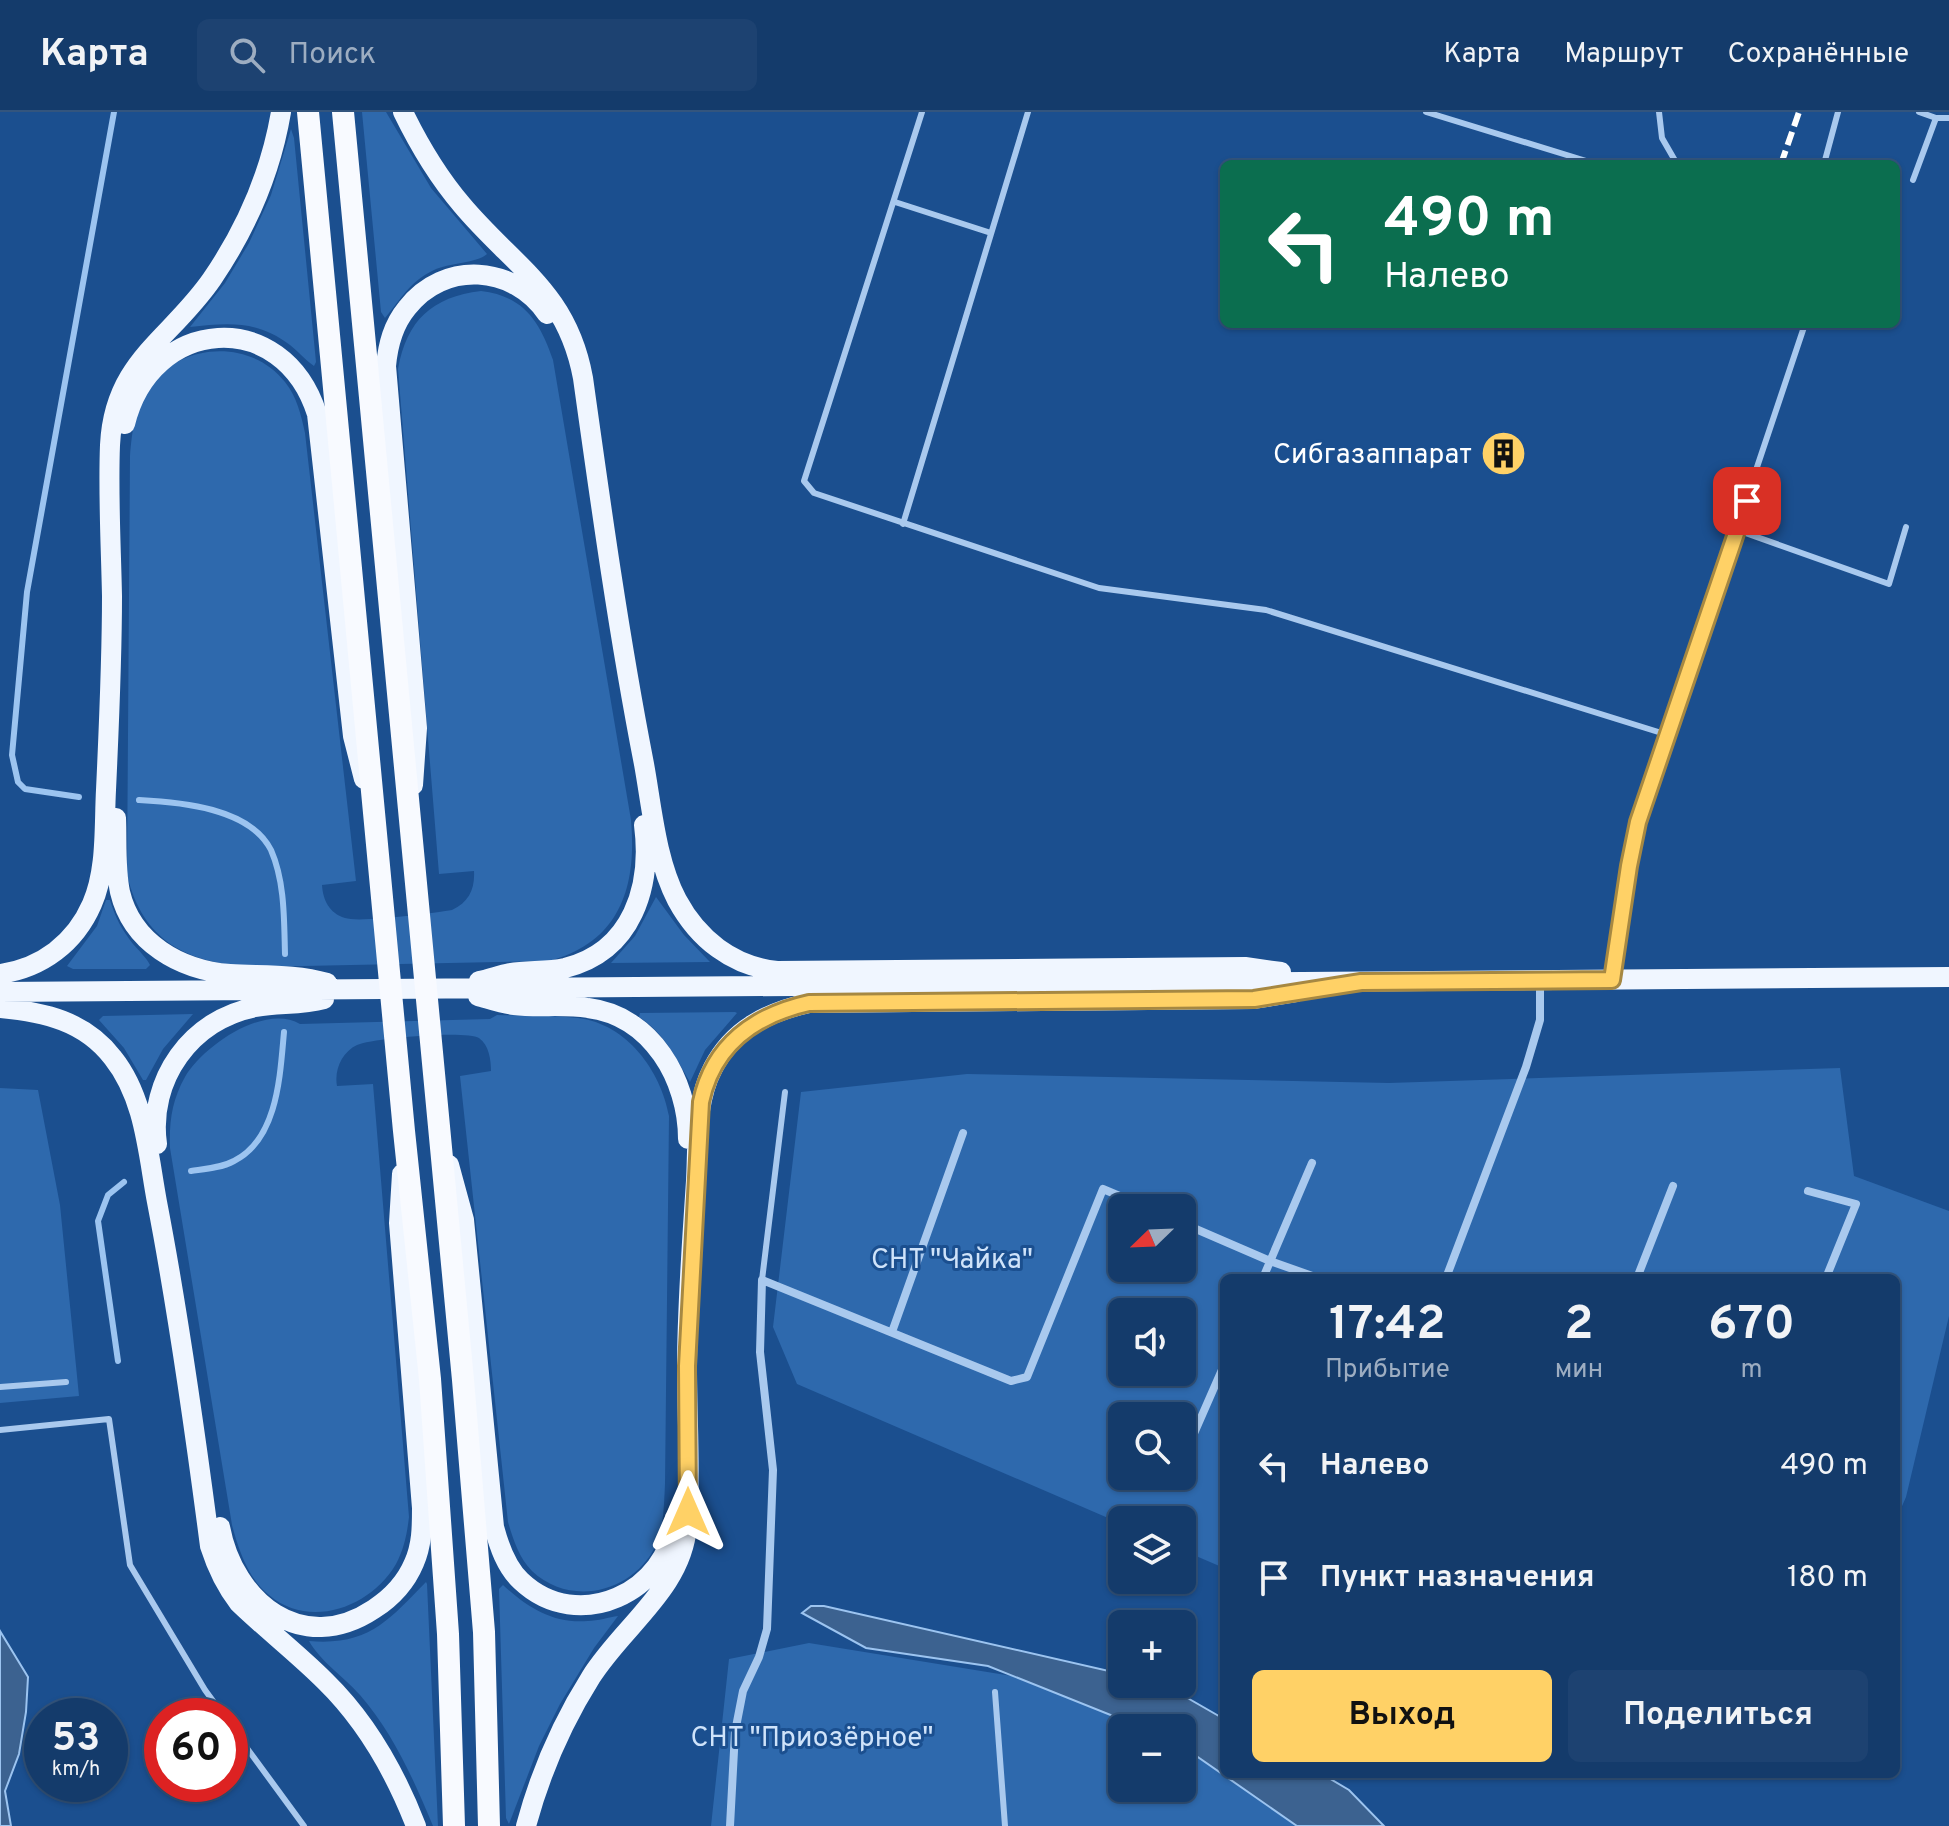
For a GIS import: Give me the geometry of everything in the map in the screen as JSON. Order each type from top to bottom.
[{"type":"highway","points":[[308,112],[430,1379],[447,1618],[454,1826]]},
{"type":"highway","points":[[343,112],[440,1129],[484,1632],[489,1826]]},
{"type":"main road","points":[[0,974],[27,968],[54,953],[78,929],[92,904],[102,866],[109,736],[112,599],[110,454],[119,397],[140,359],[200,295],[226,258],[264,177],[281,112]]},
{"type":"main road","points":[[403,112],[425,154],[448,188],[547,293],[568,327],[583,378],[632,702],[669,882],[683,909],[718,949],[743,965],[796,971],[1245,967],[1361,982]]},
{"type":"main road","points":[[411,825],[417,728],[386,366],[388,348],[398,322],[407,308],[426,290],[455,278],[493,275],[520,287],[542,307],[557,332],[569,365],[592,497],[607,549]]},
{"type":"main road","points":[[112,599],[121,544],[124,428],[139,387],[159,362],[180,347],[193,343],[224,337],[255,343],[272,352],[296,372],[317,414],[353,736],[376,829]]},
{"type":"main road","points":[[451,989],[511,973],[550,971],[581,962],[609,944],[631,917],[643,891],[647,863],[634,758],[632,702]]},
{"type":"main road","points":[[109,736],[115,792],[118,877],[126,908],[139,932],[175,960],[205,971],[302,976],[354,990]]},
{"type":"main road","points":[[0,992],[1949,977]]},
{"type":"main road","points":[[526,1826],[555,1745],[592,1676],[620,1638],[665,1587],[678,1564],[685,1540],[688,1512],[690,1272],[703,1090],[714,1066],[731,1042],[766,1016],[809,1003],[1254,999],[1361,982]]},
{"type":"main road","points":[[451,989],[512,1005],[601,1010],[630,1023],[654,1044],[679,1085],[688,1123],[690,1272]]},
{"type":"main road","points":[[171,1272],[155,1120],[158,1099],[169,1069],[189,1043],[225,1018],[256,1007],[304,1004],[354,990]]},
{"type":"main road","points":[[0,1008],[65,1020],[100,1043],[123,1073],[141,1116],[171,1272],[210,1546],[220,1575],[239,1603],[326,1682],[361,1721],[389,1766],[416,1826]]},
{"type":"main road","points":[[440,1129],[464,1220],[494,1527],[505,1558],[520,1580],[533,1590],[562,1603],[592,1605],[609,1602],[641,1585],[662,1561],[673,1537],[675,1522],[687,1366]]},
{"type":"main road","points":[[188,1384],[207,1451],[223,1540],[237,1576],[254,1599],[278,1617],[315,1626],[349,1622],[381,1604],[407,1577],[415,1562],[422,1527],[414,1388],[399,1223],[404,1131]]},
{"type":"street","points":[[1448,1274],[1526,1067],[1540,1020],[1540,980]]},
{"type":"street","points":[[892,1332],[963,1133]]},
{"type":"street","points":[[1265,1274],[1312,1163]]},
{"type":"street","points":[[1639,1274],[1673,1186]]},
{"type":"street","points":[[730,1826],[735,1732],[743,1691],[759,1657],[767,1629],[773,1470],[760,1352],[762,1280],[1011,1381],[1027,1377],[1103,1189],[1115,1194]]},
{"type":"street","points":[[1808,1191],[1856,1204],[1828,1274]]},
{"type":"street","points":[[1196,1229],[1307,1274]]},
{"type":"street","points":[[1196,1429],[1220,1374]]},
{"type":"lane","points":[[922,112],[804,481],[814,493],[1099,588],[1266,610],[1668,735]]},
{"type":"lane","points":[[903,524],[1028,112]]},
{"type":"lane","points":[[1426,112],[1583,160]]},
{"type":"lane","points":[[1659,112],[1662,138],[1675,160]]},
{"type":"lane","points":[[1825,160],[1838,112]]},
{"type":"lane","points":[[1919,112],[1936,118],[1949,118]]},
{"type":"lane","points":[[1913,180],[1936,118]]},
{"type":"lane","points":[[895,202],[991,233]]},
{"type":"lane","points":[[1612,980],[1638,822],[1804,328]]},
{"type":"lane","points":[[1737,530],[1889,584],[1906,527]]},
{"type":"lane","points":[[762,1280],[785,1092]]},
{"type":"lane","points":[[0,1387],[66,1382]]},
{"type":"lane","points":[[0,1430],[109,1419],[130,1565],[211,1698]]},
{"type":"lane","points":[[995,1692],[1005,1826]]},
{"type":"lane","points":[[248,1750],[304,1826]]},
{"type":"green space","points":[[362,112],[386,112],[431,188],[487,254],[440,268],[418,279],[385,318],[381,312]]},
{"type":"green space","points":[[291,129],[314,366],[278,337],[254,327],[230,324],[190,327],[225,283],[249,243],[271,195]]},
{"type":"green space","points":[[481,291],[509,299],[528,313],[542,334],[553,360],[631,820],[631,868],[619,908],[608,926],[593,940],[549,961],[249,967],[206,960],[187,953],[170,944],[144,917],[127,875],[130,456],[133,428],[141,401],[150,385],[180,360],[217,351],[254,358],[271,368],[289,388],[298,406],[305,433],[356,881],[322,885],[324,896],[335,913],[353,919],[452,910],[470,894],[474,871],[439,874],[398,369],[408,337],[424,314],[449,299]]},
{"type":"green space","points":[[656,897],[684,935],[710,962],[611,963],[635,936]]},
{"type":"green space","points":[[106,900],[110,900],[122,928],[150,965],[146,969],[73,969],[67,966],[97,926]]},
{"type":"green space","points":[[640,1013],[737,1013],[705,1050],[690,1082],[668,1046],[639,1017]]},
{"type":"green space","points":[[193,1014],[163,1049],[146,1080],[143,1080],[124,1048],[99,1020],[103,1016]]},
{"type":"green space","points":[[497,1015],[578,1018],[612,1030],[639,1052],[665,1099],[669,1116],[665,1484],[659,1538],[646,1561],[633,1574],[600,1590],[565,1589],[532,1571],[523,1560],[508,1522],[460,1076],[491,1071],[489,1053],[479,1038],[471,1036],[419,1036],[366,1042],[352,1048],[343,1057],[336,1080],[337,1086],[373,1084],[409,1517],[396,1564],[371,1592],[356,1602],[321,1612],[303,1611],[285,1605],[255,1581],[241,1554],[232,1525],[170,1148],[171,1120],[177,1094],[185,1077],[206,1053],[220,1041],[253,1023],[270,1019],[286,1019],[300,1024],[490,1019]]},
{"type":"green space","name":"СНТ \"Чайка\"","points":[[1840,1068],[1854,1176],[1949,1211],[1949,1316],[1906,1497],[1900,1511],[1900,1274],[1220,1274],[1220,1566],[1196,1556],[1196,1506],[1108,1506],[1108,1518],[797,1384],[773,1327],[801,1092],[967,1074],[1389,1083]]},
{"type":"green space","points":[[0,1088],[38,1090],[60,1205],[79,1396],[0,1403]]},
{"type":"green space","points":[[426,1582],[438,1826],[433,1826],[410,1774],[383,1725],[360,1695],[309,1641],[329,1642],[362,1635],[388,1619]]},
{"type":"green space","points":[[503,1585],[531,1607],[563,1620],[618,1616],[594,1648],[560,1704],[539,1746],[509,1824],[506,1818],[499,1589]]},
{"type":"green space","name":"СНТ \"Приозёрное\"","points":[[809,1643],[1108,1692],[1108,1698],[1142,1698],[1166,1714],[1108,1714],[1108,1802],[1196,1802],[1196,1734],[1220,1750],[1220,1778],[1232,1778],[1334,1826],[711,1826],[729,1659]]},
{"type":"shaded area","points":[[811,1606],[824,1606],[1108,1671],[1108,1698],[1187,1698],[1220,1717],[1220,1772],[1196,1756],[1196,1714],[1108,1714],[988,1666],[866,1648],[802,1613]]},
{"type":"shaded area","points":[[0,1631],[28,1677],[19,1754],[5,1791],[11,1826],[0,1826]]},
{"type":"shaded area","points":[[1228,1778],[1329,1778],[1349,1790],[1384,1826],[1297,1826]]},
{"type":"waterway","points":[[79,797],[25,789],[18,782],[12,755],[27,592],[114,112]]},
{"type":"waterway","points":[[139,800],[212,810],[231,816],[261,836],[271,850],[279,875],[285,954]]},
{"type":"waterway","points":[[191,1171],[234,1161],[249,1151],[260,1138],[274,1104],[284,1032]]},
{"type":"waterway","points":[[118,1361],[98,1221],[108,1195],[124,1182]]},
{"type":"railway","points":[[1782,160],[1799,112]]},
{"type":"place","name":"Сибгазаппарат","points":[[1503,453]]},
{"type":"route","points":[[688,1512],[687,1366],[701,1102],[714,1066],[740,1033],[766,1016],[809,1003],[1254,999],[1361,982],[1612,980],[1638,822],[1747,501]]}]
